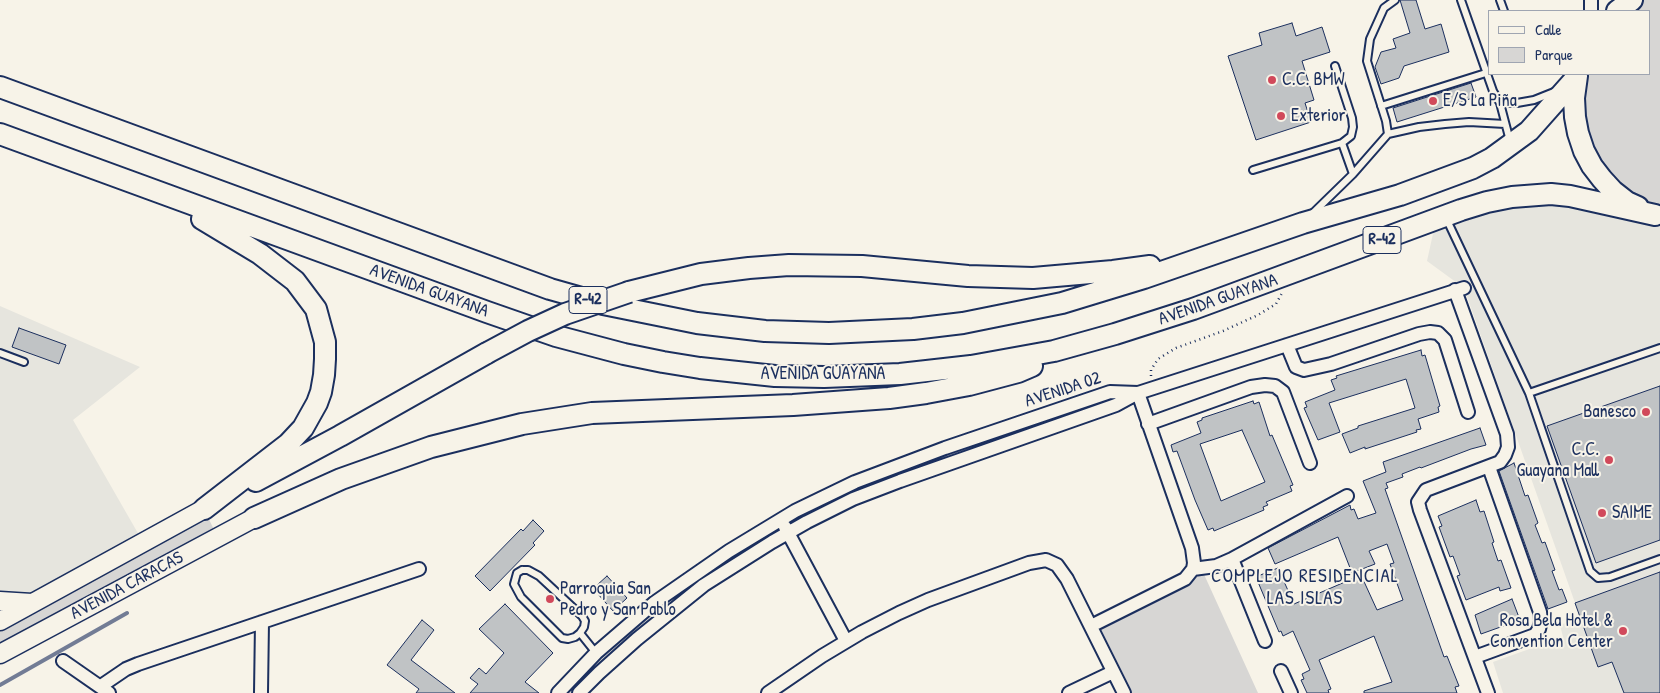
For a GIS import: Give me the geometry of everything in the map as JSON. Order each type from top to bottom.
[{"type":"main road","points":[[1618,10],[1632,0]]},
{"type":"main road","name":"R-42","points":[[0,87],[550,289],[603,304],[697,323],[765,331],[829,333],[882,332],[935,327],[989,319],[1062,303],[1104,291],[1303,223],[1400,195],[1473,168],[1492,158],[1529,131],[1557,101],[1573,80]]},
{"type":"main road","name":"R-42","points":[[1573,80],[1578,133],[1584,151],[1592,166],[1613,191],[1627,202],[1657,216]]},
{"type":"main road","name":"AVENIDA GUAYANA","points":[[0,134],[556,336],[624,354],[700,368],[775,376],[824,378],[900,374],[971,366],[1054,351],[1194,309],[1446,216],[1487,202],[1512,196],[1551,194],[1570,196],[1657,216]]},
{"type":"main road","points":[[159,193],[260,254],[296,281],[316,309],[325,342],[324,375],[321,392],[303,428],[288,444],[204,509]]},
{"type":"main road","points":[[204,509],[340,436],[528,331],[564,314],[630,292],[701,274],[782,265],[812,264],[862,266],[968,276],[1033,278],[1113,271],[1201,258]]},
{"type":"main road","points":[[254,518],[341,479],[432,447],[522,424],[592,413],[793,405],[926,393],[969,385],[1018,372],[1115,334]]},
{"type":"street","points":[[1091,626],[1185,579],[1193,569],[1192,548],[1138,393],[1459,289],[1507,434],[1508,446],[1500,462],[1426,490],[1418,502],[1488,693]]},
{"type":"street","points":[[1287,345],[1296,367],[1304,370],[1331,364],[1419,334],[1438,333],[1444,340],[1468,412]]},
{"type":"street","points":[[1148,424],[1251,387],[1275,386],[1283,392],[1310,463]]},
{"type":"street","name":"AVENIDA 02","points":[[558,693],[596,653],[654,603],[729,551],[823,496],[946,448],[1110,392],[1138,393]]},
{"type":"street","name":"AVENIDA 02","points":[[579,693],[637,638],[687,598],[736,564],[830,510],[872,491],[1116,405],[1138,393]]},
{"type":"street","points":[[1475,657],[1535,635],[1541,621],[1540,612],[1490,467]]},
{"type":"street","points":[[1193,569],[1216,566],[1232,559],[1347,496]]},
{"type":"street","name":"AVENIDA CARACAS","points":[[0,622],[204,509]]},
{"type":"street","name":"AVENIDA CARACAS","points":[[0,654],[254,518]]},
{"type":"street","points":[[781,519],[846,641]]},
{"type":"street","points":[[1232,559],[1265,641]]},
{"type":"street","points":[[768,693],[846,641],[899,613],[928,600],[1029,563],[1040,561],[1057,564],[1062,571],[1124,693]]},
{"type":"street","points":[[63,661],[105,690],[126,669],[138,664],[419,569]]},
{"type":"street","points":[[0,601],[32,603]]},
{"type":"street","points":[[261,693],[262,622]]},
{"type":"street","points":[[1281,671],[1291,693]]},
{"type":"street","points":[[1069,693],[1113,672]]},
{"type":"lane","points":[[1388,134],[1386,121],[1366,62],[1370,38],[1384,8],[1395,0]]},
{"type":"lane","points":[[1381,106],[1488,73],[1460,0]]},
{"type":"lane","points":[[1253,170],[1342,143],[1351,136],[1354,128],[1352,118],[1334,66]]},
{"type":"lane","points":[[1489,75],[1493,90],[1500,103],[1510,145]]},
{"type":"lane","points":[[1500,103],[1534,100],[1573,80]]},
{"type":"lane","points":[[1303,223],[1353,174],[1388,134],[1444,124],[1469,122],[1505,124]]},
{"type":"lane","points":[[1342,143],[1353,174]]},
{"type":"lane","points":[[1446,216],[1529,393],[1590,571],[1598,578],[1610,577],[1660,560]]},
{"type":"lane","points":[[1529,393],[1660,348]]},
{"type":"lane","points":[[0,353],[24,362]]},
{"type":"lane","points":[[522,570],[534,572],[582,616],[584,627],[580,633],[568,639],[562,638],[557,634],[517,591],[514,584],[517,573],[522,570]]},
{"type":"lane","points":[[580,633],[596,653]]},
{"type":"path","points":[[1152,388],[1151,370],[1158,359],[1176,348],[1238,324],[1276,304],[1284,288],[1282,277]]},
{"type":"shaded area","points":[[1512,197],[1660,216],[1660,693],[1503,693],[1493,662],[1563,637],[1560,625],[1580,617],[1464,288],[1427,261],[1436,220]]},
{"type":"shaded area","points":[[0,306],[140,367],[73,420],[143,542],[0,621]]},
{"type":"green space","points":[[1632,0],[1660,0],[1660,216],[1627,202],[1584,151],[1578,75],[1650,75],[1650,10],[1618,10]]},
{"type":"green space","points":[[1110,392],[1138,393],[900,481],[736,564],[579,693],[558,693],[614,637],[795,511]]},
{"type":"green space","points":[[204,509],[218,538],[0,654],[0,621]]},
{"type":"green space","points":[[1192,548],[1258,693],[1124,693],[1091,626],[1185,579]]},
{"type":"building","points":[[1400,0],[1416,0],[1425,29],[1441,24],[1449,52],[1404,66],[1399,78],[1381,84],[1375,67],[1381,52],[1396,48],[1393,39],[1410,33]]},
{"type":"building","name":"C.C. BMW","points":[[1292,23],[1296,36],[1322,27],[1330,52],[1302,61],[1314,100],[1305,103],[1311,122],[1256,140],[1228,56],[1262,45],[1259,33]]},
{"type":"building","points":[[1471,83],[1476,97],[1397,122],[1393,108]]},
{"type":"building","points":[[19,328],[66,345],[59,364],[12,347]]},
{"type":"building","points":[[1421,350],[1422,356],[1425,355],[1440,406],[1438,407],[1439,412],[1418,419],[1421,429],[1416,430],[1417,432],[1350,453],[1342,434],[1358,428],[1358,426],[1415,408],[1406,379],[1329,403],[1340,432],[1318,440],[1304,408],[1307,407],[1305,402],[1335,390],[1331,380],[1337,378],[1336,376]]},
{"type":"building","name":"C.C. Guayana Mall","points":[[1660,386],[1660,540],[1596,563],[1547,426]]},
{"type":"building","points":[[1253,401],[1254,404],[1259,402],[1270,436],[1272,435],[1293,485],[1290,486],[1292,491],[1266,502],[1268,505],[1263,507],[1264,510],[1214,531],[1213,528],[1208,530],[1177,451],[1173,452],[1171,445],[1201,433],[1197,422],[1202,420],[1202,418]],"holes":[[[1242,430],[1265,482],[1221,501],[1200,444]]]},
{"type":"building","points":[[1480,428],[1486,445],[1402,474],[1403,477],[1386,483],[1388,488],[1385,489],[1444,657],[1447,656],[1459,686],[1455,687],[1457,693],[1364,693],[1364,691],[1392,682],[1374,636],[1319,660],[1331,689],[1328,690],[1329,693],[1307,693],[1301,680],[1304,679],[1302,674],[1310,670],[1293,631],[1283,636],[1281,631],[1279,632],[1258,582],[1260,581],[1258,576],[1278,568],[1294,604],[1361,575],[1377,610],[1403,600],[1390,564],[1394,563],[1387,544],[1369,551],[1375,564],[1352,573],[1338,537],[1275,564],[1268,548],[1350,505],[1351,510],[1354,509],[1358,519],[1376,513],[1363,481],[1386,472],[1383,462]]},
{"type":"building","points":[[1514,463],[1525,496],[1528,495],[1538,523],[1535,525],[1542,543],[1545,542],[1555,570],[1552,571],[1559,590],[1562,589],[1567,602],[1548,609],[1499,471]]},
{"type":"building","points":[[1476,500],[1480,512],[1484,511],[1498,561],[1501,560],[1511,588],[1500,591],[1499,587],[1466,600],[1457,576],[1460,575],[1453,556],[1450,557],[1439,527],[1442,526],[1438,516]]},
{"type":"building","points":[[533,520],[544,531],[533,543],[535,545],[490,591],[475,576],[521,529],[523,531]]},
{"type":"building","name":"Rosa Bela Hotel & Convention Center","points":[[1660,572],[1660,693],[1624,693],[1612,662],[1598,667],[1575,603]]},
{"type":"building","points":[[607,576],[627,598],[613,611],[597,593],[600,591],[596,586]]},
{"type":"building","points":[[1512,599],[1520,620],[1481,634],[1475,615]]},
{"type":"building","points":[[505,604],[553,653],[525,682],[539,693],[470,693],[478,684],[470,678],[479,668],[486,674],[504,653],[479,629]]},
{"type":"building","points":[[422,620],[434,630],[411,660],[455,693],[416,693],[419,689],[387,665]]},
{"type":"waterway","points":[[0,685],[127,613]]},
{"type":"place","name":"C.C. BMW","points":[[1272,80]]},
{"type":"place","name":"E/S La Piña","points":[[1433,101]]},
{"type":"place","name":"Exterior","points":[[1281,116]]},
{"type":"place","name":"Banesco","points":[[1646,412]]},
{"type":"place","name":"C.C. Guayana Mall","points":[[1609,460]]},
{"type":"place","name":"SAIME","points":[[1602,513]]},
{"type":"place","name":"Parroquia San Pedro y San Pablo","points":[[550,599]]},
{"type":"place","name":"Rosa Bela Hotel & Convention Center","points":[[1623,631]]},
{"type":"district","name":"COMPLEJO RESIDENCIAL LAS ISLAS","points":[[1305,588]]}]
